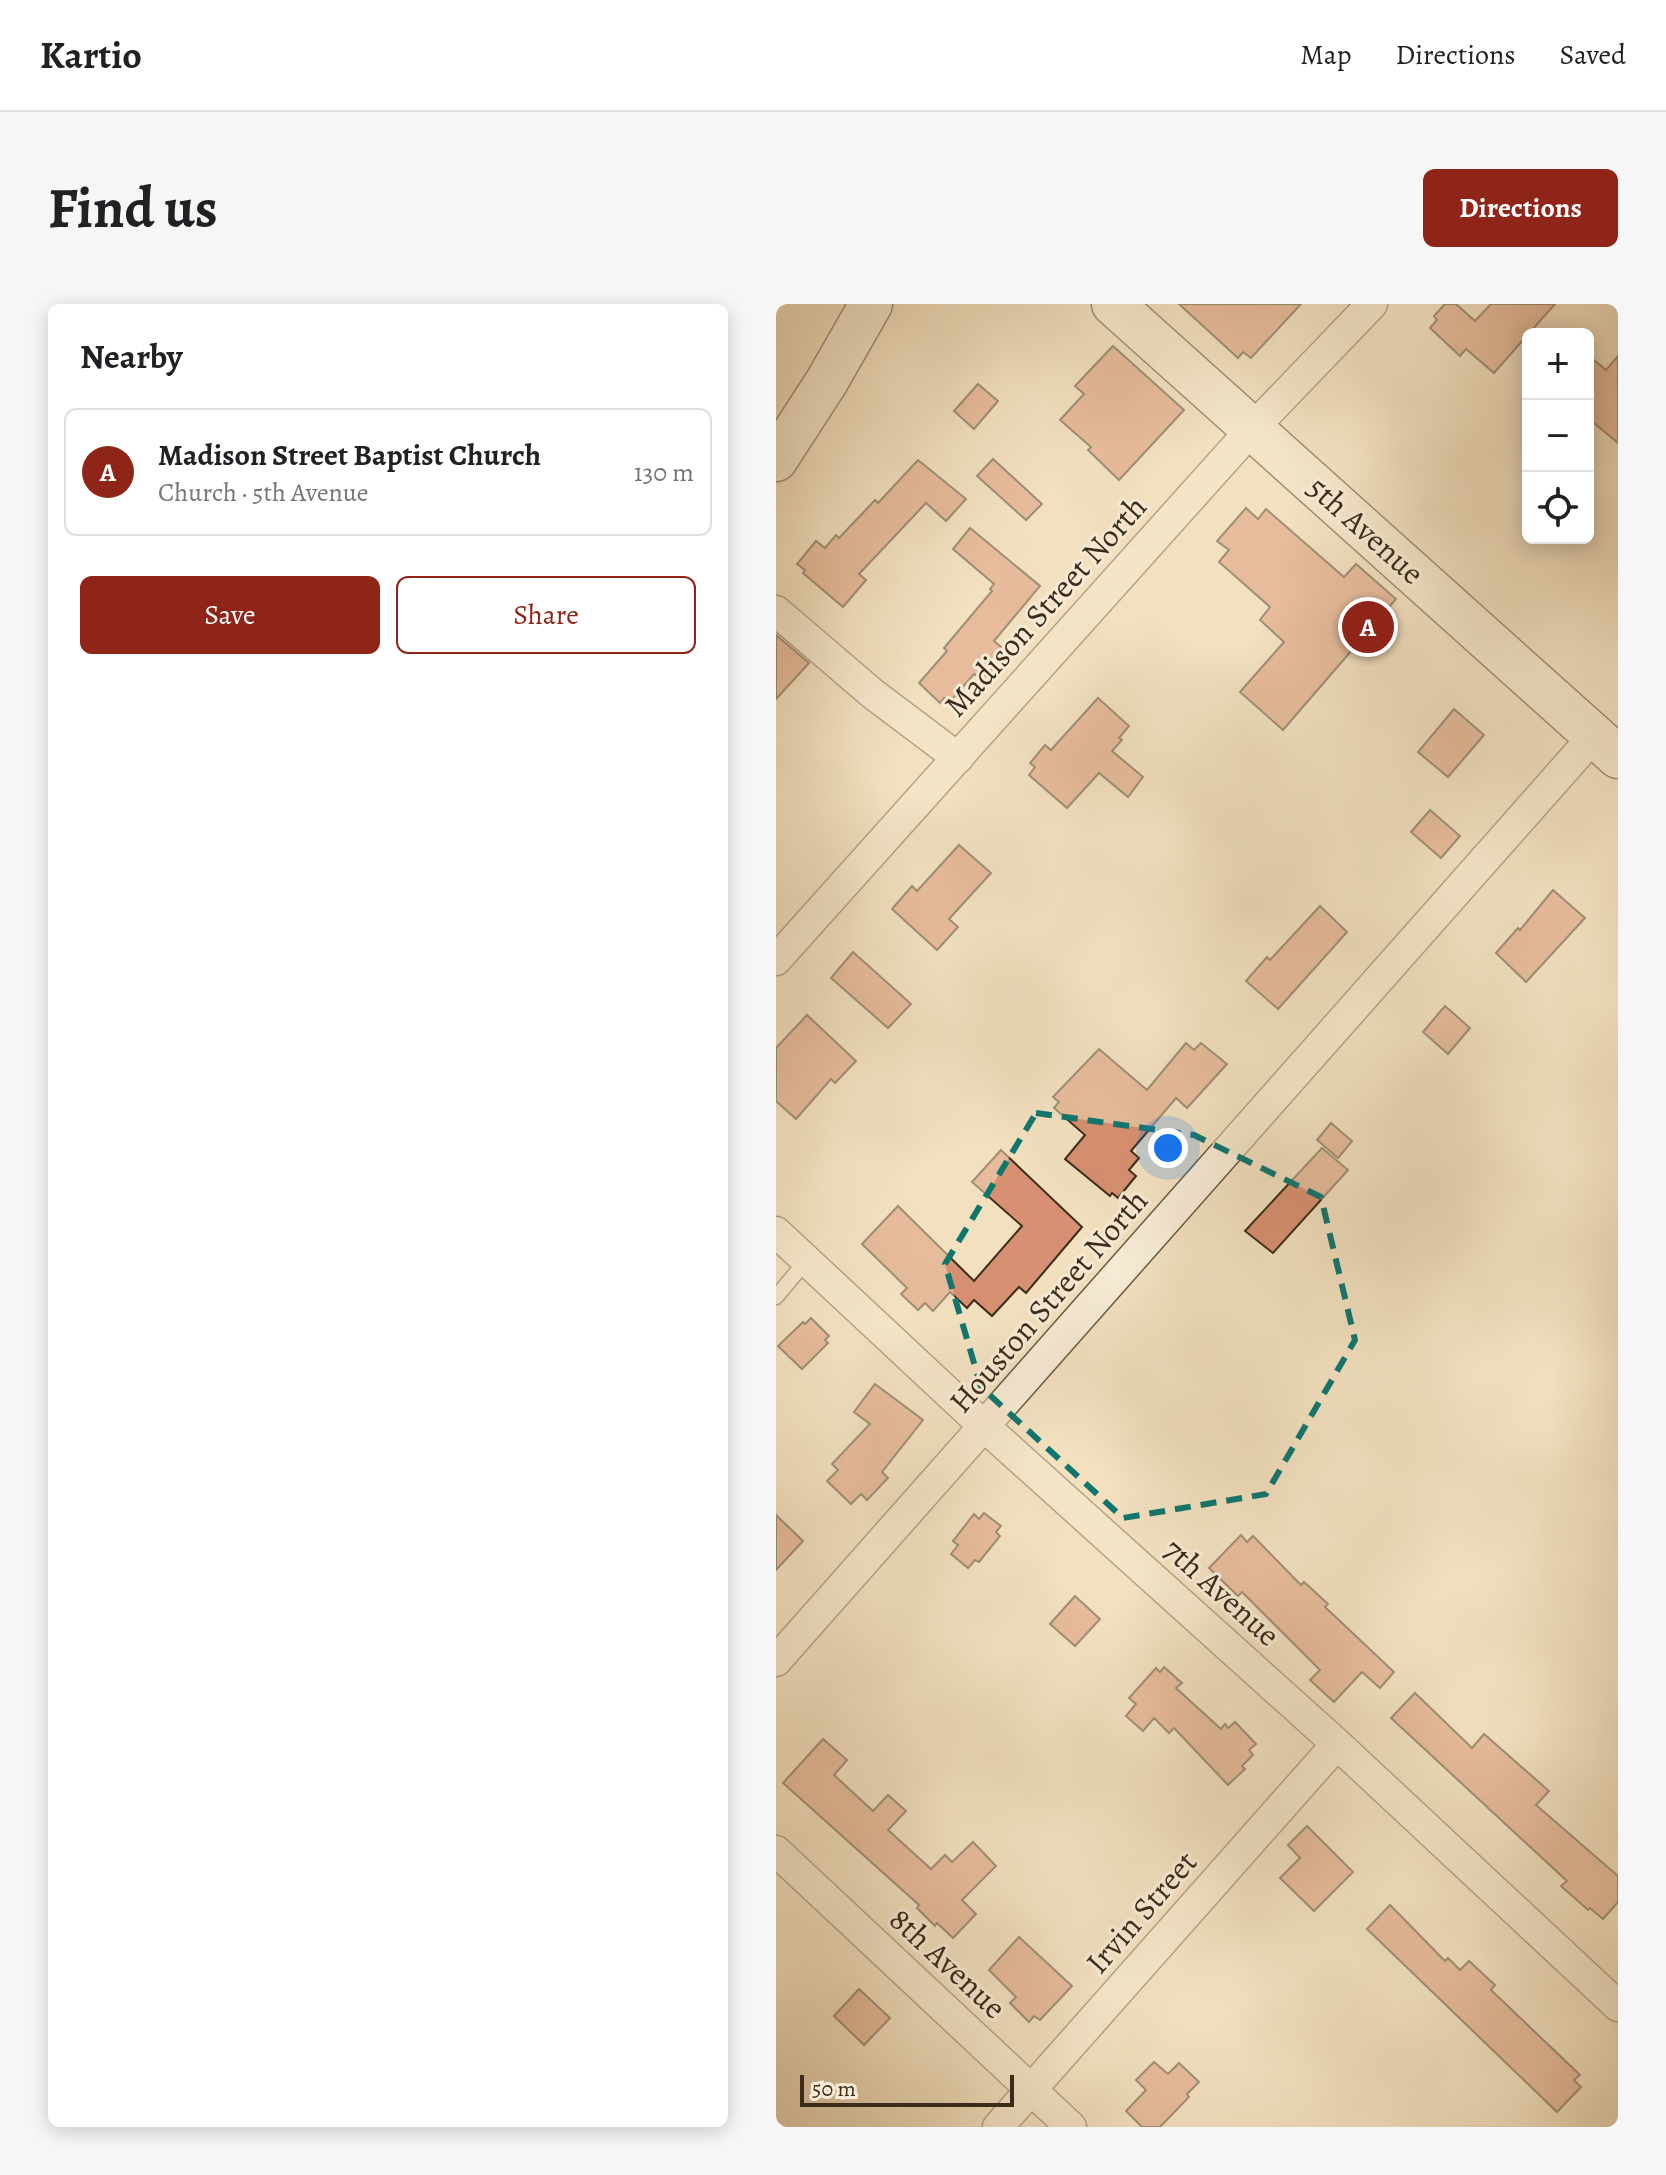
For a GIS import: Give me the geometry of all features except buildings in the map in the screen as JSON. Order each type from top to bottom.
[{"type":"street","points":[[776,460],[827,381],[871,304]]},
{"type":"street","name":"5th Avenue","points":[[1113,304],[1606,747]]},
{"type":"street","name":"Madison Street North","points":[[776,960],[1253,428],[1372,304]]},
{"type":"street","points":[[776,611],[873,694],[958,758]]},
{"type":"street","name":"Houston Street North","points":[[776,1661],[985,1427],[1606,747]]},
{"type":"street","name":"7th Avenue","points":[[776,1232],[985,1427],[1337,1744],[1618,2006]]},
{"type":"street","name":"Irvin Street","points":[[998,2127],[1337,1744]]},
{"type":"street","name":"8th Avenue","points":[[776,1851],[1071,2127]]},
{"type":"lane","points":[[776,1297],[807,1260]]},
{"type":"highlighted area","points":[[1036,1113],[1194,1135],[1321,1197],[1355,1340],[1266,1494],[1123,1518],[981,1387],[945,1264]]},
{"type":"place","name":"Madison Street Baptist Church","points":[[1368,627]]}]
